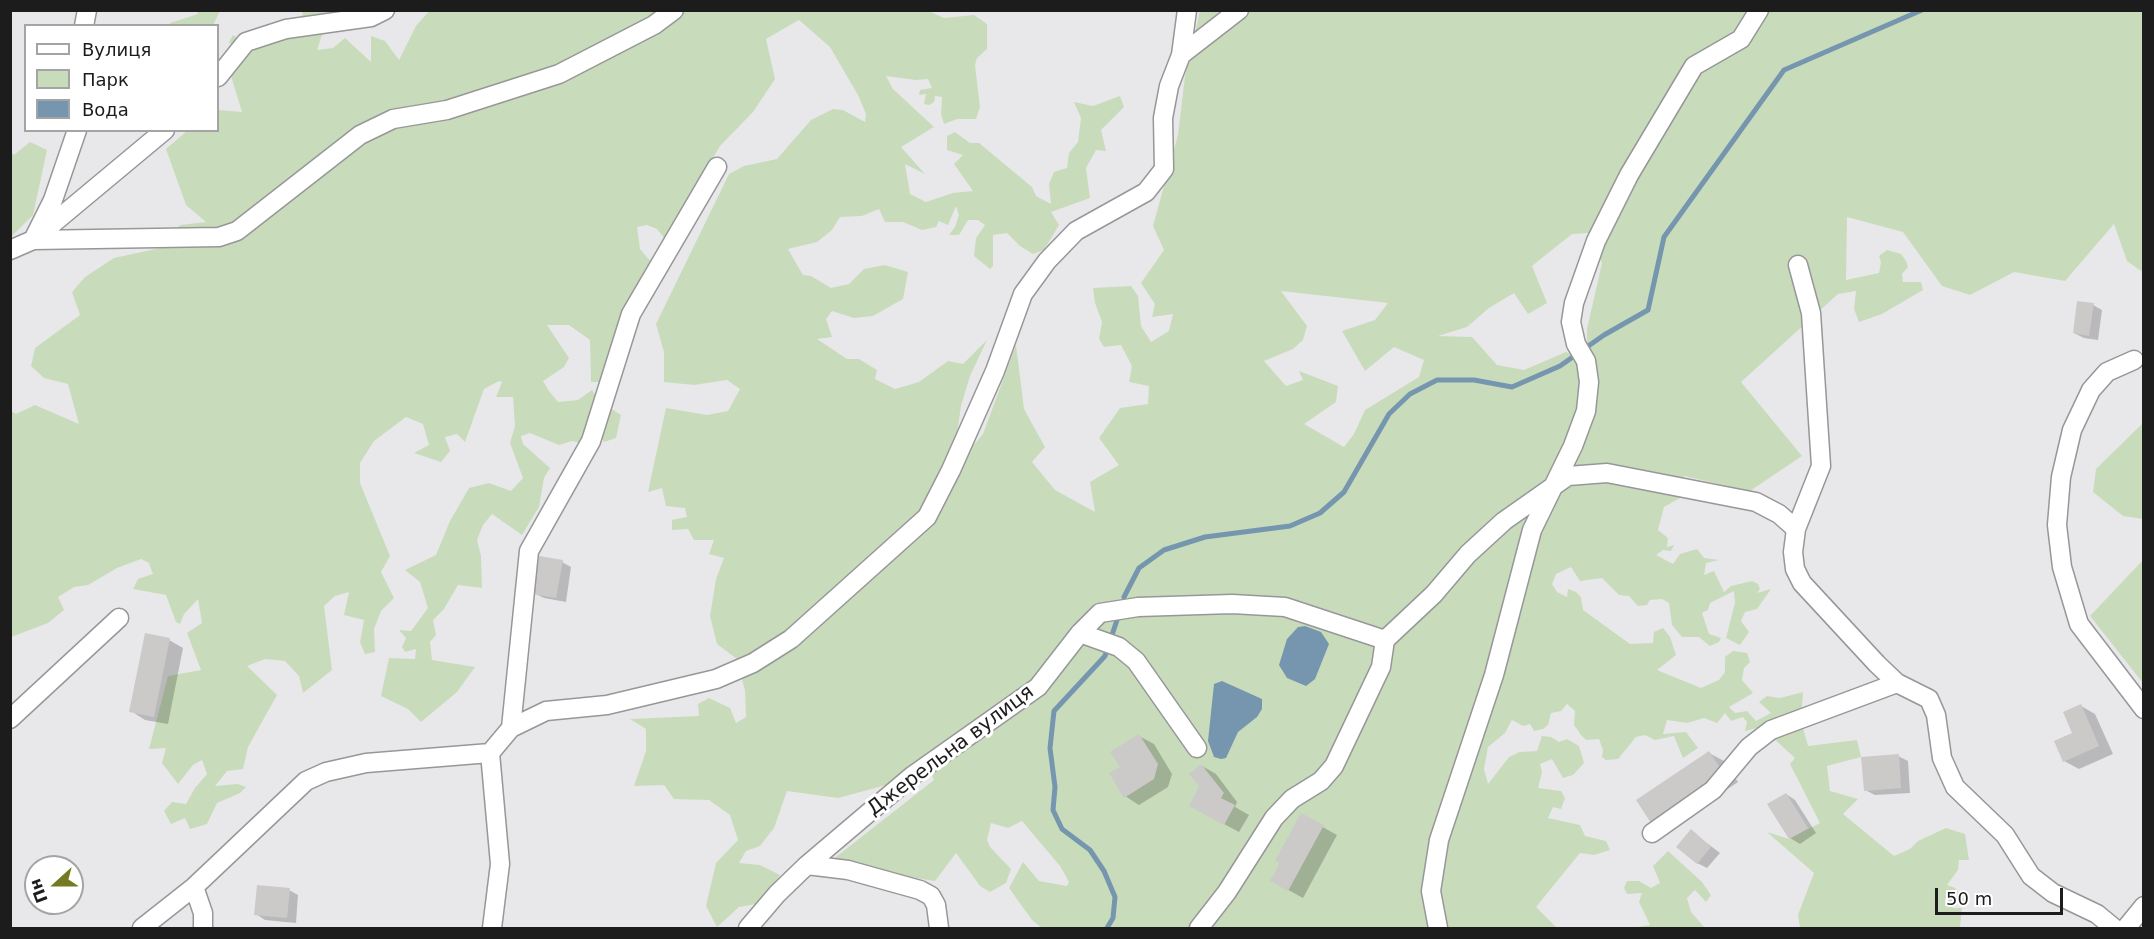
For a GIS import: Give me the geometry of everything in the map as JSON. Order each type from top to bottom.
[{"type":"street","points":[[219,76],[246,42],[286,29],[371,17],[385,10]]},
{"type":"street","points":[[33,240],[219,237],[237,231],[360,135],[393,118],[447,110],[559,74],[654,25],[674,10]]},
{"type":"street","points":[[492,928],[500,864],[490,753],[511,728],[546,711],[607,705],[716,679],[753,663],[791,639],[927,517],[951,470],[995,371],[1023,294],[1047,261],[1076,231],[1146,192],[1164,169],[1163,118],[1169,86],[1181,55],[1187,10]]},
{"type":"street","points":[[1181,55],[1239,10]]},
{"type":"street","points":[[1438,928],[1431,891],[1439,840],[1494,675],[1532,530],[1573,446],[1586,411],[1589,382],[1586,362],[1576,344],[1571,322],[1574,303],[1596,241],[1629,175],[1694,66],[1741,39],[1759,10]]},
{"type":"street","points":[[33,240],[53,200],[76,132]]},
{"type":"street","points":[[10,250],[33,240],[163,132]]},
{"type":"street","points":[[511,728],[529,551],[591,441],[631,314],[680,234],[717,167]]},
{"type":"street","points":[[1798,265],[1811,314],[1821,466],[1796,529],[1793,552],[1795,569],[1802,583],[1897,682],[1929,699],[1936,715],[1942,758],[1951,780],[2005,835],[2031,876],[2053,893],[2097,914],[2114,928]]},
{"type":"street","points":[[2134,360],[2107,372],[2091,390],[2072,430],[2061,477],[2057,525],[2062,567],[2079,624],[2144,709]]},
{"type":"street","points":[[1199,928],[1227,892],[1275,818],[1292,799],[1321,781],[1334,766],[1381,667],[1385,640],[1434,594],[1468,554],[1497,527],[1551,487],[1568,476],[1607,473],[1756,502],[1779,514],[1796,529]]},
{"type":"street","name":"Джерельна вулиця","points":[[748,928],[777,894],[807,865],[912,776],[1038,687],[1080,633],[1100,613],[1138,607],[1232,604],[1285,607],[1385,640]]},
{"type":"street","points":[[10,718],[119,618]]},
{"type":"street","points":[[1080,633],[1119,647],[1136,661],[1197,748]]},
{"type":"street","points":[[1652,833],[1713,790],[1749,747],[1772,730],[1897,682]]},
{"type":"street","points":[[142,928],[194,887],[306,781],[326,772],[380,761],[490,753]]},
{"type":"street","points":[[807,865],[848,870],[920,890],[931,896],[936,905],[939,928]]},
{"type":"street","points":[[194,887],[203,913],[203,928]]},
{"type":"street","points":[[2126,928],[2144,906]]},
{"type":"green space","points":[[926,10],[944,18],[974,15],[987,24],[987,49],[977,58],[975,65],[980,107],[976,119],[957,119],[944,124],[941,114],[942,97],[935,96],[934,102],[929,105],[924,104],[926,94],[919,95],[920,90],[932,88],[928,79],[916,80],[886,76],[893,89],[934,127],[901,147],[925,174],[905,164],[910,194],[926,202],[953,193],[973,191],[954,164],[963,155],[947,150],[947,136],[955,132],[970,143],[979,143],[1032,187],[1036,196],[1051,204],[1049,184],[1054,172],[1067,168],[1069,153],[1078,142],[1081,118],[1074,102],[1093,106],[1120,96],[1124,107],[1101,130],[1106,151],[1096,150],[1086,168],[1090,198],[1051,212],[1059,225],[1044,250],[1033,254],[1020,246],[1007,233],[993,235],[993,266],[990,269],[974,256],[976,238],[985,225],[978,220],[968,220],[959,235],[949,235],[959,215],[956,206],[948,225],[939,221],[936,227],[922,230],[903,222],[885,222],[879,209],[862,216],[840,217],[832,230],[817,242],[788,249],[803,275],[811,276],[831,288],[849,284],[864,269],[885,265],[908,272],[903,299],[873,316],[854,318],[832,311],[826,319],[832,337],[817,339],[847,359],[859,359],[877,370],[875,379],[895,389],[919,382],[948,361],[963,364],[987,340],[970,376],[961,406],[956,441],[966,454],[983,434],[1016,345],[1024,409],[1045,447],[1032,462],[1055,490],[1095,512],[1090,482],[1119,465],[1099,438],[1120,408],[1148,404],[1149,386],[1129,382],[1132,366],[1121,345],[1104,347],[1099,339],[1102,322],[1095,303],[1093,288],[1131,286],[1138,296],[1141,326],[1151,342],[1169,331],[1173,314],[1152,317],[1155,304],[1141,283],[1164,250],[1153,226],[1178,135],[1185,76],[1200,11],[2143,11],[2143,269],[2141,271],[2127,261],[2114,224],[2065,281],[2014,272],[1970,295],[1942,286],[1903,232],[1847,217],[1846,280],[1879,273],[1881,262],[1879,256],[1887,250],[1901,254],[1906,261],[1908,267],[1902,274],[1903,282],[1921,282],[1923,290],[1882,314],[1859,322],[1854,309],[1856,291],[1838,294],[1741,382],[1802,456],[1750,491],[1684,476],[1680,498],[1664,507],[1658,530],[1668,538],[1667,547],[1674,545],[1671,551],[1663,550],[1656,555],[1673,564],[1680,554],[1697,549],[1704,558],[1719,560],[1706,563],[1704,575],[1714,571],[1724,592],[1731,586],[1752,581],[1758,584],[1760,589],[1757,593],[1771,589],[1757,609],[1745,612],[1741,621],[1749,632],[1740,645],[1726,638],[1735,603],[1734,591],[1710,603],[1708,610],[1702,613],[1709,634],[1721,638],[1719,642],[1710,646],[1699,637],[1682,637],[1672,625],[1669,603],[1662,599],[1650,600],[1647,605],[1638,606],[1629,596],[1619,595],[1602,578],[1580,581],[1571,567],[1556,574],[1552,584],[1557,592],[1567,597],[1568,589],[1576,592],[1581,597],[1583,610],[1630,644],[1653,643],[1654,632],[1663,628],[1670,637],[1676,655],[1657,670],[1701,688],[1719,680],[1725,672],[1725,657],[1733,651],[1747,653],[1750,662],[1744,668],[1742,680],[1753,693],[1729,707],[1735,713],[1747,711],[1756,721],[1771,713],[1759,702],[1767,696],[1780,698],[1803,692],[1801,717],[1745,731],[1747,722],[1743,717],[1731,721],[1725,713],[1717,723],[1704,718],[1687,723],[1667,720],[1663,734],[1686,732],[1698,748],[1683,758],[1674,736],[1655,740],[1645,735],[1636,737],[1618,759],[1606,760],[1602,757],[1603,750],[1599,739],[1586,740],[1574,725],[1575,711],[1567,704],[1561,711],[1551,713],[1548,725],[1543,729],[1534,731],[1530,724],[1523,726],[1512,720],[1505,733],[1488,747],[1484,769],[1488,784],[1509,757],[1520,752],[1537,751],[1542,736],[1551,737],[1559,742],[1567,739],[1579,746],[1584,763],[1573,775],[1563,778],[1552,759],[1540,764],[1542,772],[1538,788],[1561,791],[1565,798],[1561,809],[1553,807],[1548,818],[1580,825],[1585,836],[1606,841],[1610,850],[1594,855],[1580,853],[1536,907],[1557,928],[1042,928],[1032,920],[1009,888],[1023,862],[1039,881],[1067,886],[1069,882],[1060,866],[1022,821],[1008,828],[991,823],[987,840],[990,847],[1011,869],[1006,883],[990,892],[980,886],[956,853],[935,881],[827,864],[934,780],[931,773],[838,798],[787,791],[774,828],[760,846],[746,851],[739,863],[760,865],[780,875],[762,903],[739,907],[717,927],[706,906],[716,863],[738,840],[730,815],[709,800],[674,799],[664,785],[634,786],[646,751],[646,729],[630,719],[699,716],[698,704],[709,698],[730,708],[736,723],[746,717],[745,691],[737,659],[717,644],[710,616],[716,579],[724,558],[709,554],[714,540],[694,540],[688,529],[672,530],[672,520],[687,517],[685,508],[666,506],[662,488],[648,492],[666,408],[707,415],[728,411],[740,389],[727,380],[694,385],[664,382],[664,352],[656,324],[729,174],[744,166],[777,159],[811,120],[833,109],[843,110],[865,122],[866,114],[858,95],[830,47],[799,20],[766,39],[775,79],[753,112],[720,146],[665,239],[657,229],[647,225],[637,227],[640,249],[653,264],[604,382],[591,382],[590,340],[569,325],[547,325],[569,358],[564,367],[543,381],[549,391],[558,402],[578,400],[592,390],[599,401],[621,415],[616,438],[604,442],[595,428],[582,443],[572,441],[559,445],[530,433],[521,436],[523,444],[550,468],[544,478],[539,507],[522,535],[492,514],[483,525],[477,540],[481,556],[482,588],[458,585],[444,609],[433,620],[436,635],[430,642],[432,660],[475,667],[457,692],[421,722],[408,709],[381,696],[389,658],[415,659],[416,649],[405,652],[402,647],[406,638],[399,630],[411,631],[428,608],[420,582],[405,570],[436,555],[450,521],[469,488],[489,483],[511,491],[523,478],[510,443],[515,426],[513,397],[496,397],[502,382],[499,381],[484,389],[465,442],[457,434],[445,437],[450,451],[441,462],[414,453],[429,445],[423,424],[406,417],[374,441],[360,463],[360,483],[390,556],[381,572],[394,598],[381,611],[374,629],[375,652],[365,654],[360,642],[364,620],[344,615],[349,592],[335,596],[324,606],[332,670],[303,693],[299,676],[285,661],[265,659],[247,666],[277,695],[248,747],[243,769],[227,771],[215,786],[238,784],[246,787],[240,793],[217,803],[207,824],[190,829],[185,818],[171,824],[164,811],[172,802],[186,804],[195,788],[207,774],[202,760],[193,765],[178,784],[162,763],[166,748],[149,749],[168,676],[201,670],[187,633],[202,623],[198,599],[184,614],[180,624],[176,622],[166,595],[133,589],[138,579],[153,574],[149,563],[141,559],[117,568],[88,585],[74,587],[58,597],[64,610],[48,623],[11,637],[11,411],[16,414],[35,405],[79,424],[68,384],[44,378],[31,366],[35,348],[80,315],[72,292],[85,277],[114,258],[165,247],[180,225],[206,222],[186,205],[166,149],[186,132],[219,132],[219,110],[242,112],[231,76],[243,58],[229,42],[233,35],[252,47],[292,28],[303,14],[301,11],[384,11],[353,25],[322,35],[317,50],[333,48],[345,38],[371,62],[371,36],[385,41],[399,60],[416,26],[429,11]],"holes":[[[1588,233],[1602,263],[1587,329],[1587,400],[1586,361],[1566,352],[1524,370],[1497,365],[1472,337],[1438,336],[1467,327],[1489,308],[1514,293],[1528,314],[1547,303],[1532,266],[1572,234]],[[1281,291],[1388,303],[1375,320],[1342,331],[1365,371],[1394,347],[1424,360],[1419,377],[1365,410],[1354,434],[1344,447],[1304,424],[1336,402],[1338,386],[1299,371],[1303,380],[1286,386],[1264,361],[1293,349],[1303,340],[1307,326]]]},
{"type":"green space","points":[[197,11],[220,11],[214,24],[170,23],[198,14]]},
{"type":"green space","points":[[30,142],[47,150],[33,215],[11,237],[11,152],[14,155]]},
{"type":"green space","points":[[2143,423],[2143,519],[2123,516],[2093,492],[2096,469]]},
{"type":"green space","points":[[2143,560],[2143,683],[2090,616]]},
{"type":"green space","points":[[1803,728],[1808,746],[1857,740],[1861,757],[1827,766],[1830,791],[1858,799],[1843,814],[1894,856],[1910,849],[1918,841],[1946,828],[1965,834],[1969,860],[1959,860],[1958,870],[1947,885],[1955,888],[1965,901],[1949,901],[1953,908],[1962,908],[1960,927],[1800,928],[1798,915],[1814,873],[1767,832],[1789,839],[1820,823],[1790,764],[1795,758],[1772,737]]},
{"type":"green space","points":[[1668,851],[1702,882],[1711,895],[1706,902],[1695,890],[1687,898],[1691,912],[1705,928],[1632,928],[1650,925],[1639,902],[1642,893],[1627,894],[1624,888],[1627,881],[1639,881],[1651,888],[1660,883],[1653,866]]},
{"type":"water","points":[[1305,626],[1321,632],[1329,644],[1315,679],[1306,686],[1287,678],[1279,665],[1287,639],[1298,627]]},
{"type":"water","points":[[1222,681],[1262,699],[1262,709],[1257,717],[1238,732],[1226,758],[1221,759],[1214,757],[1208,741],[1214,684]]},
{"type":"building","points":[[2077,301],[2094,303],[2089,336],[2073,333]]},
{"type":"building","points":[[539,556],[563,560],[556,598],[533,594]]},
{"type":"building","points":[[145,633],[170,638],[154,717],[129,712]]},
{"type":"building","points":[[2081,704],[2099,746],[2063,762],[2054,741],[2072,733],[2063,712]]},
{"type":"building","points":[[1139,734],[1158,764],[1154,779],[1124,798],[1109,773],[1120,767],[1110,752]]},
{"type":"building","points":[[1709,751],[1724,774],[1651,823],[1636,800]]},
{"type":"building","points":[[1899,754],[1901,788],[1864,791],[1861,757]]},
{"type":"building","points":[[1201,764],[1224,793],[1221,798],[1235,805],[1224,825],[1189,806],[1199,786],[1189,774]]},
{"type":"building","points":[[1786,793],[1808,828],[1789,839],[1767,804]]},
{"type":"building","points":[[1301,813],[1324,825],[1288,891],[1270,881],[1280,863],[1275,861]]},
{"type":"building","points":[[1691,829],[1711,847],[1697,864],[1676,847]]},
{"type":"building","points":[[257,885],[290,888],[287,918],[254,915]]},
{"type":"waterway","points":[[1124,597],[1139,568],[1164,550],[1205,537],[1290,526],[1320,513],[1344,492],[1389,414],[1410,394],[1437,380],[1474,380],[1512,387],[1560,366],[1604,335],[1648,310],[1664,237],[1784,70],[1922,10]]},
{"type":"waterway","points":[[1107,928],[1113,918],[1115,897],[1104,871],[1090,850],[1062,829],[1053,810],[1055,787],[1050,748],[1054,711],[1105,656],[1117,620]]}]
